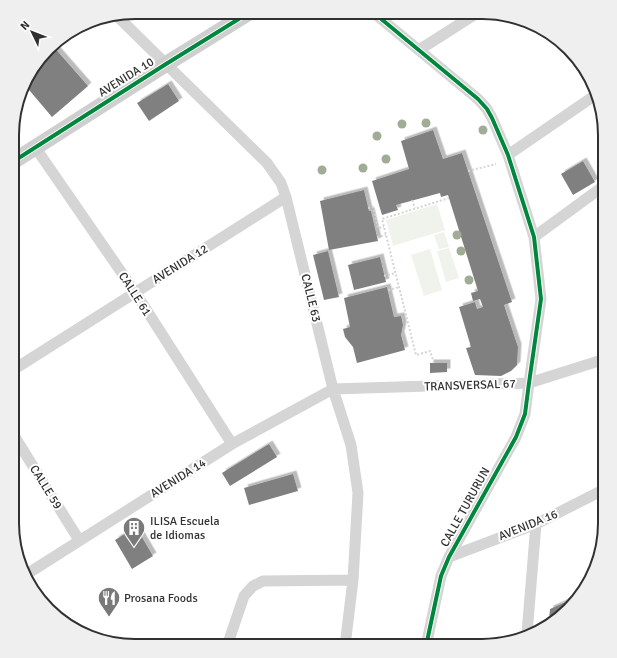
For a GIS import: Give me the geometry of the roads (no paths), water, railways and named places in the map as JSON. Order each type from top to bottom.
[{"type":"street","name":"AVENIDA 10","points":[[19,158],[239,19]]},
{"type":"street","name":"CALLE TURURUN","points":[[381,19],[478,99],[487,109],[508,155],[534,237],[541,299],[526,414],[516,437],[448,557],[441,576],[428,639]]},
{"type":"street","points":[[419,50],[468,19]]},
{"type":"street","name":"CALLE 63","points":[[121,20],[268,163],[281,183],[286,197],[333,389],[351,445],[358,493],[353,580],[346,639]]},
{"type":"street","points":[[508,155],[592,98]]},
{"type":"street","name":"CALLE 61","points":[[35,147],[135,292],[232,444]]},
{"type":"street","points":[[534,237],[598,190]]},
{"type":"street","name":"AVENIDA 12","points":[[19,366],[286,197]]},
{"type":"street","name":"TRANSVERSAL 67","points":[[333,389],[529,383],[598,361]]},
{"type":"street","name":"AVENIDA 14","points":[[30,572],[232,444],[333,389]]},
{"type":"street","name":"CALLE 59","points":[[19,444],[79,540]]},
{"type":"street","name":"AVENIDA 16","points":[[448,557],[536,524],[598,493]]},
{"type":"street","points":[[527,629],[536,524]]},
{"type":"street","points":[[229,639],[244,596],[253,586],[263,581],[353,580]]},
{"type":"place","name":"ILISA Escuela de Idiomas","points":[[134,548]]},
{"type":"place","name":"Prosana Foods","points":[[109,618]]}]
